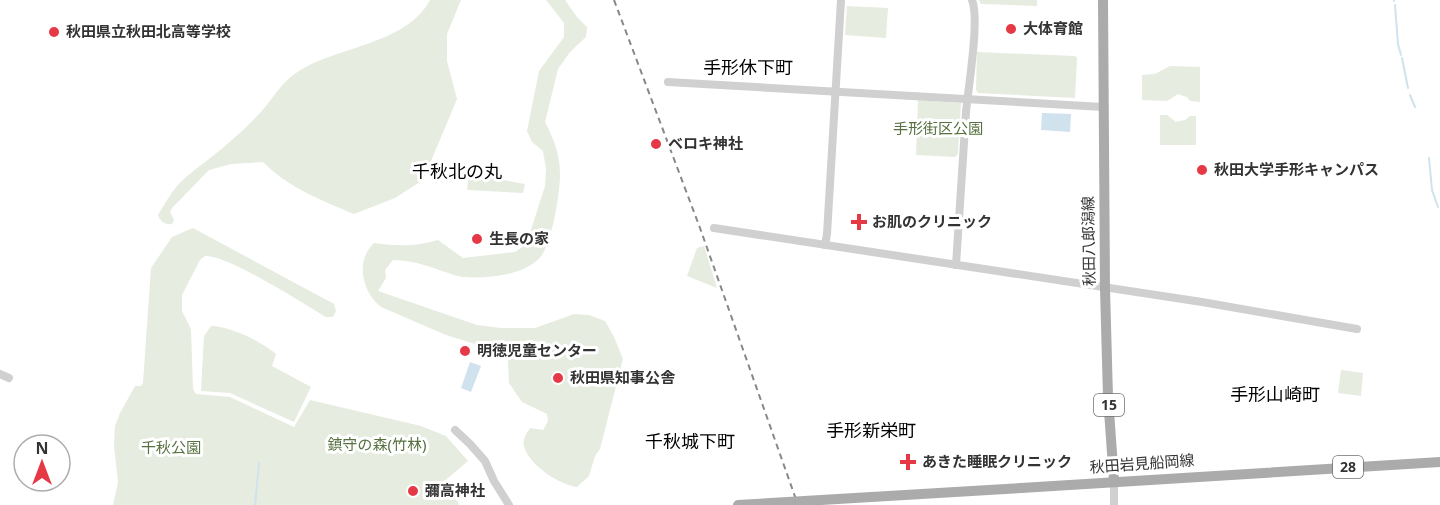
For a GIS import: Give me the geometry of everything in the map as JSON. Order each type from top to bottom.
[{"type":"main road","name":"秋田八郎潟線","points":[[1103,0],[1105,289],[1108,397],[1114,481]]},
{"type":"main road","name":"秋田岩見船岡線","points":[[738,505],[1440,462]]},
{"type":"street","points":[[825,245],[841,0]]},
{"type":"street","points":[[956,265],[974,10],[972,0]]},
{"type":"street","points":[[668,82],[1103,107]]},
{"type":"street","points":[[714,228],[1202,302],[1357,329]]},
{"type":"street","points":[[0,374],[9,378]]},
{"type":"street","points":[[455,430],[485,461],[509,505]]},
{"type":"street","points":[[1114,481],[1114,505]]},
{"type":"green space","points":[[430,0],[461,0],[447,34],[447,61],[457,99],[423,180],[395,198],[354,214],[295,186],[263,162],[231,164],[209,170],[173,207],[170,212],[174,220],[172,224],[160,220],[158,215],[178,185],[248,125],[296,73],[320,60],[391,34],[420,14]]},
{"type":"green space","points":[[546,0],[565,0],[587,27],[586,37],[570,52],[558,69],[545,122],[556,146],[560,178],[555,216],[542,255],[536,262],[517,271],[484,277],[459,276],[418,263],[393,260],[385,270],[386,278],[378,291],[477,325],[535,328],[574,314],[589,315],[605,321],[623,359],[600,449],[595,456],[589,476],[577,487],[563,483],[547,474],[528,455],[524,446],[526,435],[530,428],[543,430],[548,421],[547,414],[522,402],[509,383],[508,360],[497,357],[488,348],[446,335],[381,307],[369,293],[363,276],[364,258],[374,243],[406,245],[438,240],[463,258],[515,252],[524,246],[545,186],[546,169],[543,151],[532,142],[527,131],[539,71],[564,37],[564,23]]},
{"type":"green space","points":[[979,0],[1037,0],[1037,6],[981,4]]},
{"type":"green space","points":[[847,6],[888,8],[886,38],[845,35]]},
{"type":"green space","points":[[977,52],[1075,56],[1077,58],[1075,98],[978,93],[976,90]]},
{"type":"green space","points":[[1170,66],[1200,67],[1200,102],[1190,101],[1187,97],[1178,94],[1167,101],[1142,100],[1142,75],[1155,74]]},
{"type":"green space","name":"手形街区公園","points":[[918,100],[961,103],[958,154],[955,157],[916,155]]},
{"type":"green space","points":[[1160,115],[1167,115],[1176,122],[1196,116],[1196,145],[1160,145]]},
{"type":"green space","points":[[469,174],[525,184],[523,193],[467,190]]},
{"type":"green space","name":"千秋公園","points":[[193,228],[334,304],[336,311],[333,317],[326,317],[247,271],[216,258],[205,256],[200,260],[182,295],[182,311],[191,329],[193,389],[196,394],[230,397],[294,427],[310,400],[421,426],[446,436],[468,461],[441,484],[459,505],[113,505],[118,482],[114,446],[115,426],[135,386],[141,386],[143,383],[151,268],[172,237]]},
{"type":"green space","points":[[704,246],[717,288],[687,276],[697,248]]},
{"type":"green space","points":[[211,326],[236,332],[263,345],[276,354],[272,366],[311,387],[294,422],[230,393],[201,391],[204,336]]},
{"type":"green space","points":[[1341,370],[1363,373],[1361,396],[1338,393]]},
{"type":"water","points":[[1042,113],[1071,114],[1070,132],[1041,130]]},
{"type":"water","points":[[470,362],[481,366],[471,392],[461,388]]},
{"type":"waterway","points":[[1395,5],[1401,55]]},
{"type":"waterway","points":[[1402,58],[1408,88]]},
{"type":"waterway","points":[[1410,95],[1415,107]]},
{"type":"waterway","points":[[1429,158],[1432,190],[1438,207]]},
{"type":"waterway","points":[[255,505],[259,463]]},
{"type":"railway","points":[[614,0],[700,228],[798,505]]},
{"type":"place","name":"大体育館","points":[[1011,29]]},
{"type":"place","name":"秋田県立秋田北高等学校","points":[[54,32]]},
{"type":"place","name":"ベロキ神社","points":[[656,144]]},
{"type":"place","name":"秋田大学手形キャンパス","points":[[1202,170]]},
{"type":"place","name":"お肌のクリニック","points":[[859,222]]},
{"type":"place","name":"生長の家","points":[[477,239]]},
{"type":"place","name":"明徳児童センター","points":[[465,351]]},
{"type":"place","name":"秋田県知事公舎","points":[[558,378]]},
{"type":"place","name":"あきた睡眠クリニック","points":[[908,462]]},
{"type":"place","name":"彌高神社","points":[[413,491]]},
{"type":"district","name":"手形休下町","points":[[748,68]]},
{"type":"district","name":"千秋北の丸","points":[[457,172]]},
{"type":"district","name":"手形山崎町","points":[[1275,395]]},
{"type":"district","name":"手形新栄町","points":[[871,431]]},
{"type":"district","name":"千秋城下町","points":[[690,442]]},
{"type":"park label","name":"鎮守の森(竹林)","points":[[377,445]]}]
